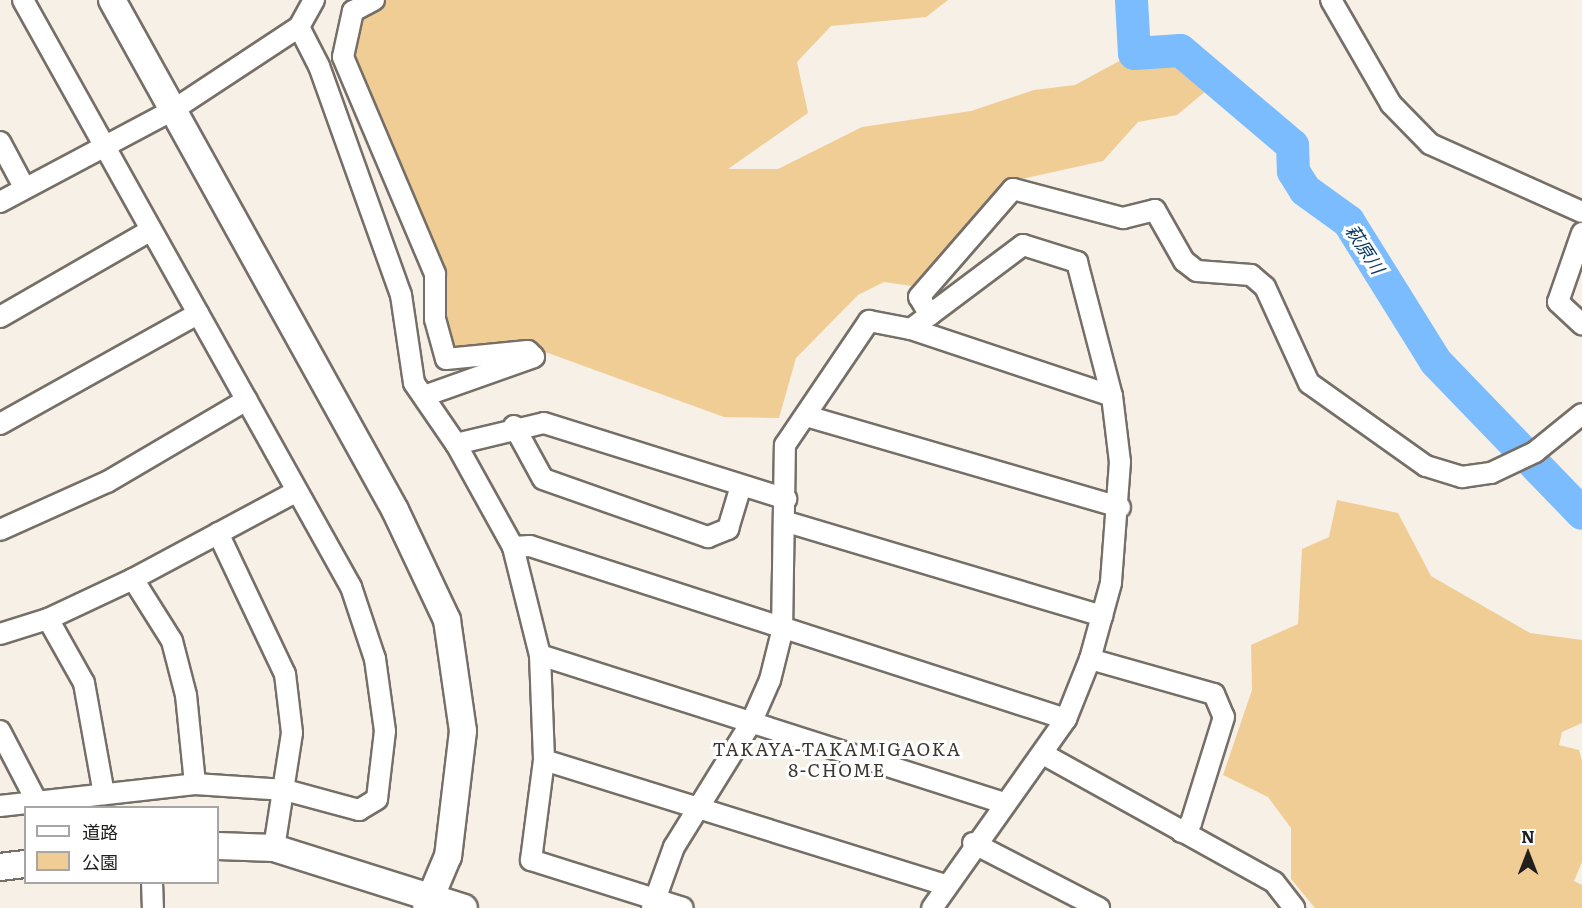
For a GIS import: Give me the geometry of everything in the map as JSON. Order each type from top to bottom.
[{"type":"street","points":[[0,806],[39,805],[104,794],[195,784],[285,790],[359,810],[377,799],[385,731],[375,659],[351,587],[295,492],[247,400],[23,0]]},
{"type":"street","points":[[111,0],[395,510],[447,620],[463,731],[448,856],[428,902]]},
{"type":"street","points":[[0,202],[24,187],[105,148],[173,110],[299,27],[314,0]]},
{"type":"street","points":[[374,0],[353,11],[343,57],[435,274],[435,319],[447,359],[528,351],[534,357],[424,396]]},
{"type":"street","points":[[1331,0],[1391,104],[1430,144],[1582,212]]},
{"type":"street","points":[[299,27],[319,66],[401,295],[414,383],[456,444],[513,548],[540,655],[544,760],[531,860],[653,903],[683,908]]},
{"type":"street","points":[[0,142],[24,187]]},
{"type":"street","points":[[930,315],[919,297],[1013,189],[1123,218],[1155,210],[1184,261],[1197,270],[1251,275],[1265,287],[1309,383],[1426,466],[1462,477],[1491,473],[1535,452],[1582,414]]},
{"type":"street","points":[[0,317],[151,230]]},
{"type":"street","points":[[1582,233],[1558,302],[1582,324]]},
{"type":"street","points":[[911,329],[1023,245],[1077,262],[1112,396],[1120,507],[1102,616],[1090,659],[1065,719],[1043,754],[973,843],[932,908]]},
{"type":"street","points":[[0,424],[198,314]]},
{"type":"street","points":[[653,903],[674,847],[751,723],[782,632],[787,522],[785,445],[869,321],[911,329],[1112,396]]},
{"type":"street","points":[[0,530],[107,482],[247,400]]},
{"type":"street","points":[[806,416],[1120,507]]},
{"type":"street","points":[[456,444],[514,426],[544,423],[740,489],[786,499]]},
{"type":"street","points":[[514,426],[543,479],[708,537],[728,529],[740,489]]},
{"type":"street","points":[[0,634],[48,619],[133,579],[295,492]]},
{"type":"street","points":[[787,522],[1102,616]]},
{"type":"street","points":[[218,533],[285,674],[292,733],[285,790],[274,848]]},
{"type":"street","points":[[513,548],[530,546],[782,632],[1065,719]]},
{"type":"street","points":[[133,579],[172,642],[186,695],[195,784]]},
{"type":"street","points":[[48,619],[84,683],[104,794]]},
{"type":"street","points":[[540,655],[1005,803]]},
{"type":"street","points":[[1090,659],[1214,694],[1224,717],[1191,823],[1182,832]]},
{"type":"street","points":[[0,731],[39,805]]},
{"type":"street","points":[[1043,754],[1274,882],[1294,908]]},
{"type":"street","points":[[544,760],[946,885]]},
{"type":"street","points":[[973,843],[1099,908]]},
{"type":"street","points":[[219,846],[274,848],[428,902],[464,908]]},
{"type":"street","points":[[0,867],[24,864]]},
{"type":"street","points":[[152,884],[153,908]]},
{"type":"green space","points":[[370,0],[948,0],[926,17],[831,26],[797,62],[808,113],[728,169],[778,169],[862,127],[971,111],[1034,90],[1075,85],[1134,53],[1181,55],[1213,85],[1177,115],[1138,122],[1103,161],[1003,183],[912,286],[884,282],[858,295],[796,358],[779,418],[724,417],[537,349],[444,349],[431,274],[343,59],[364,2]]},
{"type":"green space","points":[[1337,500],[1398,513],[1431,576],[1530,633],[1582,640],[1582,723],[1562,732],[1559,745],[1579,750],[1582,761],[1582,862],[1574,881],[1582,885],[1582,908],[1315,908],[1291,879],[1291,828],[1268,797],[1223,775],[1252,690],[1251,645],[1298,624],[1302,549],[1329,537]]},
{"type":"waterway","name":"萩原川","points":[[1131,0],[1134,53],[1180,50],[1292,145],[1293,171],[1305,190],[1348,221],[1435,361],[1582,513]]},
{"type":"district","name":"TAKAYA-TAKAMIGAOKA 8-CHOME","points":[[837,760]]}]
